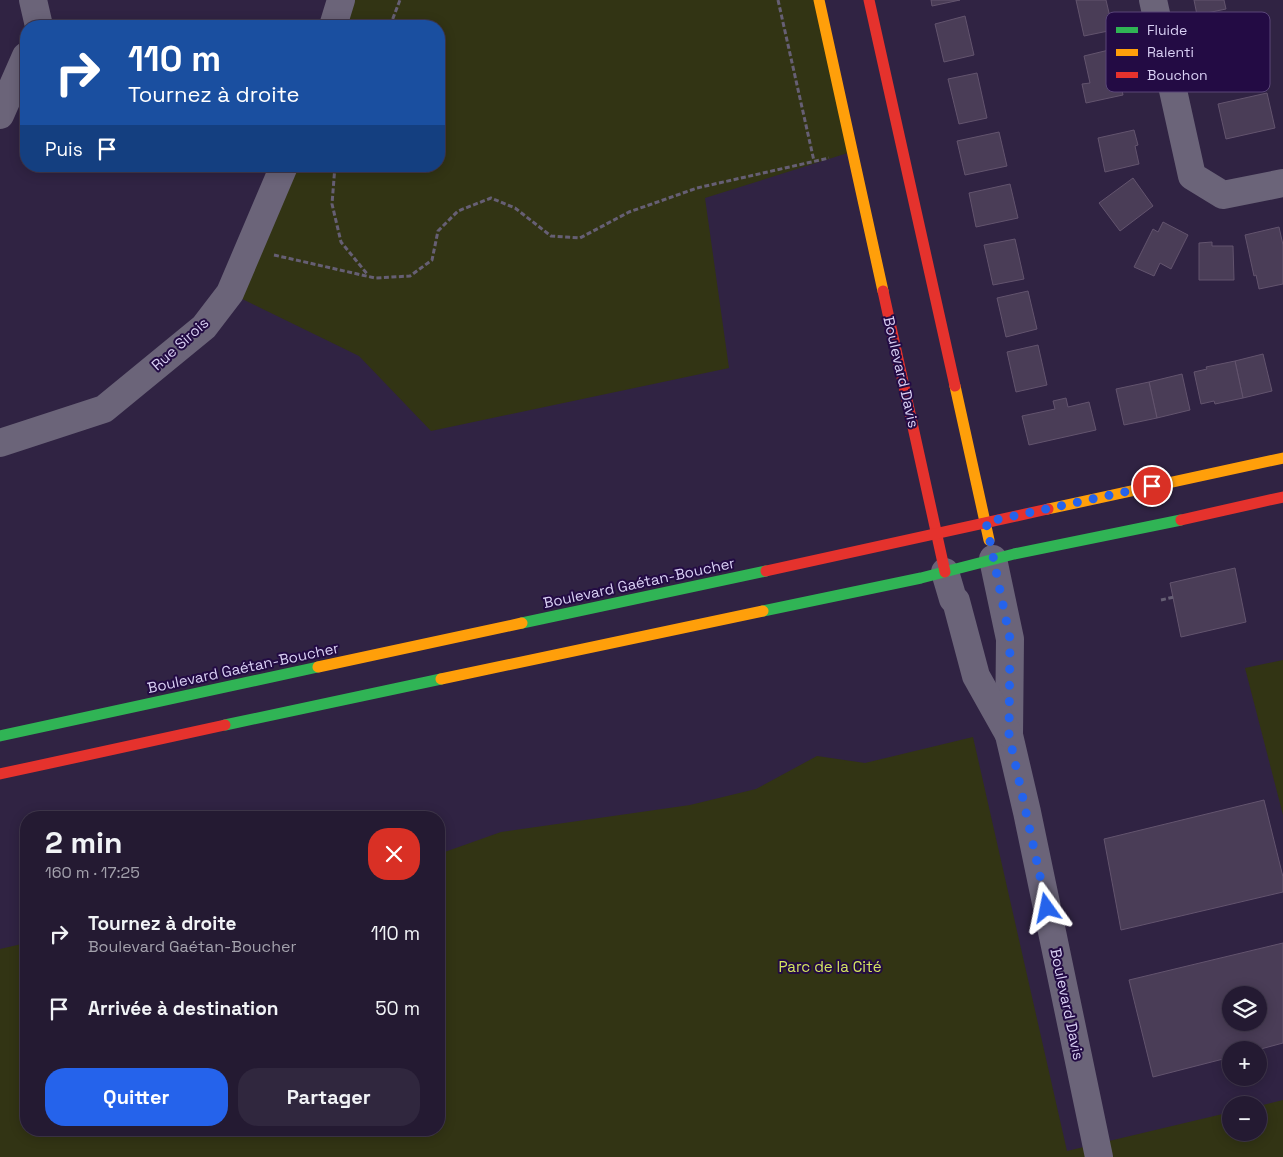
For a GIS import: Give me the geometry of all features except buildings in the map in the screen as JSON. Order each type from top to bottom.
[{"type":"main road","name":"Boulevard Davis","points":[[819,0],[945,572]]},
{"type":"main road","name":"Boulevard Davis","points":[[869,0],[993,559]]},
{"type":"main road","name":"Boulevard Gaétan-Boucher","points":[[0,736],[1283,458]]},
{"type":"main road","points":[[0,774],[945,572],[993,559],[1283,497]]},
{"type":"street","points":[[33,0],[38,20]]},
{"type":"street","points":[[335,20],[341,0]]},
{"type":"street","points":[[0,115],[20,70]]},
{"type":"street","points":[[1173,92],[1192,176],[1223,195],[1283,183]]},
{"type":"street","name":"Rue Sirois","points":[[0,443],[104,409],[204,327],[230,293],[281,172]]},
{"type":"street","name":"Boulevard Davis","points":[[993,559],[1010,639],[1009,735],[1027,812],[1099,1157]]},
{"type":"street","name":"Boulevard Davis","points":[[945,572],[953,599],[956,601],[976,676],[1009,735]]},
{"type":"path","points":[[392,20],[400,0]]},
{"type":"path","points":[[778,0],[814,161]]},
{"type":"path","points":[[249,249],[376,278],[410,276],[432,260],[438,230],[458,211],[491,198],[515,208],[551,236],[580,238],[629,212],[697,188],[851,152]]},
{"type":"path","points":[[335,172],[332,204],[341,242],[368,276]]},
{"type":"path","points":[[1161,600],[1174,597]]},
{"type":"green space","points":[[341,0],[819,0],[851,152],[705,198],[729,368],[431,431],[359,356],[230,293],[281,172],[445,172],[445,20],[335,20]]},
{"type":"green space","points":[[1283,660],[1283,815],[1245,668]]},
{"type":"green space","name":"Parc de la Cité","points":[[973,737],[1067,1151],[1222,1114],[1222,1141],[1267,1141],[1267,1104],[1283,1100],[1283,1157],[0,1157],[0,949],[20,944],[20,1136],[445,1136],[445,852],[501,832],[690,805],[756,789],[817,756],[865,763]]},
{"type":"traffic: fast","points":[[763,611],[921,578],[1014,554],[1181,520]]},
{"type":"traffic: fast","points":[[522,623],[766,571]]},
{"type":"traffic: fast","points":[[0,736],[318,667]]},
{"type":"traffic: fast","points":[[225,725],[441,679]]},
{"type":"traffic: slow","points":[[819,0],[883,291]]},
{"type":"traffic: slow","points":[[955,386],[989,540]]},
{"type":"traffic: slow","points":[[1048,509],[1283,458]]},
{"type":"traffic: slow","points":[[441,679],[763,611]]},
{"type":"traffic: slow","points":[[318,667],[522,623]]},
{"type":"traffic: jam","points":[[869,0],[955,386]]},
{"type":"traffic: jam","points":[[883,291],[945,572]]},
{"type":"traffic: jam","points":[[1181,520],[1283,497]]},
{"type":"traffic: jam","points":[[766,571],[1048,509]]},
{"type":"traffic: jam","points":[[0,774],[225,725]]},
{"type":"route","points":[[1047,908],[1009,735],[1010,639],[986,522],[1152,486]]}]
